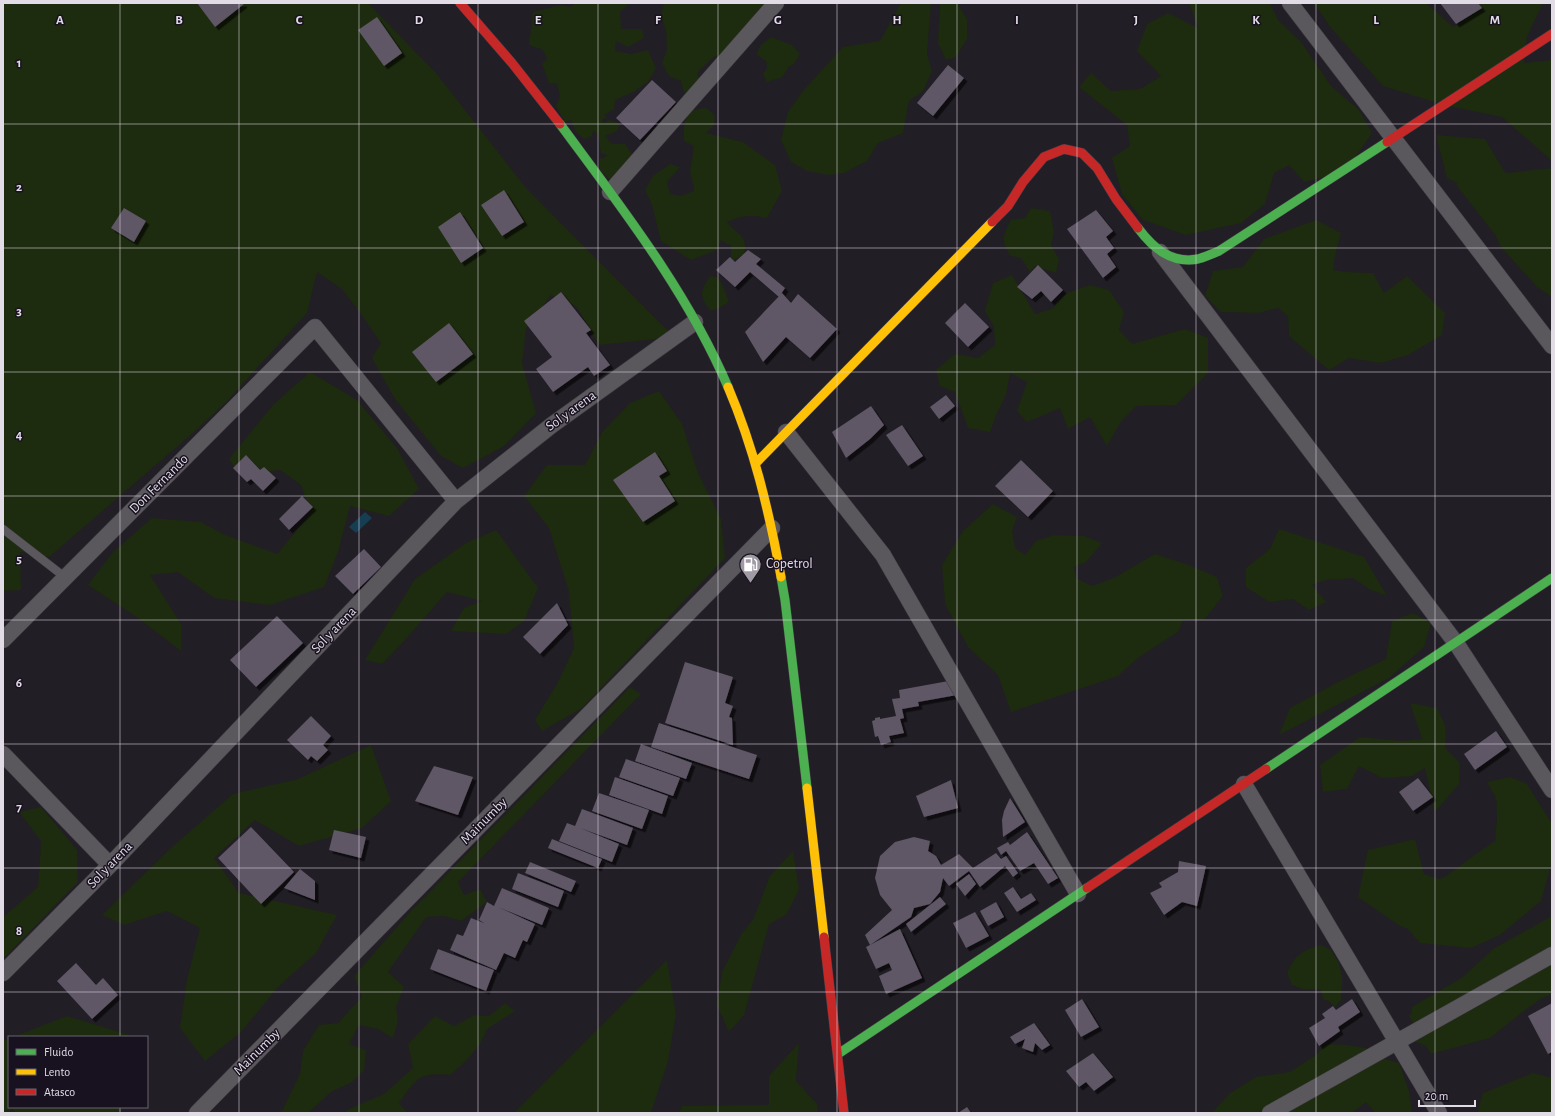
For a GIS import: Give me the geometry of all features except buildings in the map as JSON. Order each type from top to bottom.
[{"type":"street","points":[[460,3],[472,14],[528,81],[610,192],[654,256],[695,322],[720,370],[740,416],[756,463],[772,528],[786,600],[844,1113]]},
{"type":"street","points":[[610,192],[776,3]]},
{"type":"street","points":[[1290,3],[1394,137],[1552,346]]},
{"type":"street","points":[[1159,251],[1176,259],[1198,259],[1219,251],[1552,34]]},
{"type":"street","points":[[756,463],[1008,206],[1023,182],[1044,157],[1064,149],[1082,153],[1097,168],[1116,198],[1142,233],[1159,251],[1456,643],[1552,790]]},
{"type":"street","name":"Sol y arena","points":[[3,973],[110,865],[456,501],[552,425],[695,322]]},
{"type":"street","name":"Don Fernando","points":[[3,640],[315,327],[456,501]]},
{"type":"street","points":[[786,432],[883,555],[1078,894]]},
{"type":"street","name":"Mainumby","points":[[197,1113],[772,528]]},
{"type":"street","points":[[838,1054],[1552,578]]},
{"type":"street","points":[[3,754],[110,865]]},
{"type":"street","points":[[1244,784],[1440,1113]]},
{"type":"street","points":[[1270,1113],[1552,955]]},
{"type":"lane","points":[[3,529],[66,578]]},
{"type":"green space","points":[[3,3],[368,3],[436,73],[526,188],[674,337],[599,345],[577,307],[551,295],[526,329],[522,363],[536,413],[504,446],[463,468],[441,456],[395,399],[372,358],[381,343],[342,289],[317,272],[307,313],[227,401],[194,432],[49,557],[20,552],[21,590],[3,591]]},
{"type":"green space","points":[[576,3],[629,3],[620,12],[621,29],[642,29],[644,38],[628,47],[616,41],[615,51],[631,54],[648,50],[656,68],[648,82],[635,91],[615,100],[614,109],[604,115],[607,118],[602,120],[603,123],[610,120],[620,124],[617,131],[605,136],[612,144],[625,144],[634,157],[618,188],[599,169],[600,157],[603,159],[607,155],[601,153],[598,134],[593,131],[592,136],[584,139],[575,131],[571,120],[565,122],[556,106],[560,96],[557,84],[549,83],[542,64],[547,59],[543,50],[529,45],[533,12],[560,5],[570,7]]},
{"type":"green space","points":[[664,3],[769,3],[728,51],[712,58],[697,73],[700,79],[697,86],[684,93],[681,81],[669,76],[662,63],[667,50],[666,30],[661,16]]},
{"type":"green space","points":[[901,3],[931,3],[927,54],[932,71],[923,91],[909,101],[903,133],[878,143],[867,161],[844,173],[829,175],[807,171],[791,162],[781,140],[788,112],[802,92],[843,47],[880,41]]},
{"type":"green space","points":[[940,3],[957,3],[967,19],[967,39],[956,57],[946,60],[938,43]]},
{"type":"green space","points":[[1189,3],[1270,3],[1278,20],[1301,42],[1331,86],[1359,110],[1372,133],[1354,159],[1338,174],[1304,182],[1289,165],[1274,173],[1265,204],[1241,223],[1186,235],[1143,220],[1122,194],[1112,158],[1130,146],[1127,125],[1079,87],[1091,73],[1111,91],[1140,89],[1161,76],[1137,51],[1147,24],[1168,13],[1198,28]]},
{"type":"green space","points":[[1314,3],[1426,3],[1453,27],[1469,17],[1473,3],[1543,3],[1527,36],[1524,63],[1552,60],[1552,161],[1502,117],[1444,105],[1383,86],[1331,28]]},
{"type":"green space","points":[[771,37],[792,45],[800,54],[793,65],[788,67],[783,76],[767,83],[763,74],[767,68],[766,61],[756,54],[761,45]]},
{"type":"green space","points":[[706,108],[715,115],[714,125],[706,133],[743,142],[775,165],[782,191],[767,218],[747,216],[727,222],[741,236],[745,243],[744,254],[731,262],[731,246],[721,240],[717,250],[691,260],[661,241],[652,205],[645,190],[653,176],[670,164],[680,167],[667,182],[670,194],[681,196],[694,191],[690,171],[694,146],[684,141],[684,125],[690,110]]},
{"type":"green space","points":[[1436,135],[1485,139],[1504,171],[1507,173],[1552,168],[1552,297],[1537,287],[1500,246],[1496,236],[1457,186],[1457,183],[1447,178]]},
{"type":"green space","points":[[1031,208],[1050,211],[1054,232],[1051,245],[1059,259],[1056,273],[1035,266],[1030,272],[1021,258],[1011,256],[1005,246],[1004,238],[1011,220],[1025,218]]},
{"type":"green space","points":[[1316,220],[1341,233],[1333,270],[1373,273],[1384,293],[1407,276],[1445,313],[1442,335],[1408,355],[1381,363],[1349,358],[1329,370],[1289,336],[1288,316],[1278,308],[1258,313],[1221,312],[1205,296],[1213,271],[1243,267],[1264,239]]},
{"type":"green space","points":[[1012,275],[1035,314],[1052,309],[1067,293],[1090,285],[1109,290],[1124,312],[1119,330],[1132,344],[1185,329],[1208,338],[1208,373],[1176,405],[1136,406],[1120,423],[1107,446],[1090,417],[1068,429],[1060,408],[1027,422],[1017,411],[1027,382],[1010,373],[1006,395],[990,432],[968,428],[955,392],[940,386],[936,370],[955,354],[978,358],[995,345],[994,327],[985,311],[993,283]]},
{"type":"green space","points":[[710,276],[717,277],[723,286],[729,302],[711,311],[704,302],[702,294]]},
{"type":"green space","points":[[310,372],[357,400],[397,448],[419,489],[389,516],[350,506],[338,552],[324,587],[270,605],[214,598],[178,572],[150,575],[181,624],[181,651],[138,618],[88,585],[113,552],[152,518],[201,522],[225,535],[277,554],[311,513],[301,485],[280,470],[240,475],[229,459],[273,405]]},
{"type":"green space","points":[[659,391],[682,424],[698,473],[721,519],[725,558],[582,708],[542,731],[535,720],[557,684],[574,648],[569,592],[549,528],[524,496],[547,465],[585,465],[603,431],[630,403]]},
{"type":"green space","points":[[993,504],[1017,517],[1012,531],[1015,548],[1025,555],[1036,541],[1054,535],[1084,536],[1102,543],[1086,562],[1074,567],[1076,578],[1092,586],[1114,578],[1155,554],[1189,565],[1217,577],[1223,596],[1204,620],[1183,620],[1178,632],[1139,657],[1118,676],[1011,712],[998,675],[968,647],[945,604],[942,565],[963,531]]},
{"type":"green space","points":[[1279,529],[1364,557],[1387,596],[1369,589],[1353,578],[1326,580],[1312,585],[1326,602],[1309,610],[1293,599],[1269,602],[1246,587],[1246,568],[1270,549]]},
{"type":"green space","points":[[496,530],[538,588],[524,621],[506,634],[451,631],[464,608],[482,601],[447,592],[382,664],[365,660],[415,579],[466,543]]},
{"type":"green space","points":[[1413,613],[1431,623],[1424,647],[1389,678],[1279,735],[1290,708],[1342,680],[1386,659],[1392,621]]},
{"type":"green space","points":[[630,687],[641,694],[458,882],[464,895],[480,889],[487,902],[461,921],[444,916],[426,917],[388,972],[404,987],[396,1007],[398,1021],[393,1038],[378,1029],[359,1025],[349,1044],[366,1050],[364,1070],[352,1082],[331,1092],[308,1113],[277,1113],[282,1111],[300,1074],[303,1051],[319,1025],[338,1023],[362,997],[354,976],[411,911]]},
{"type":"green space","points":[[1410,703],[1437,708],[1446,727],[1445,748],[1460,763],[1459,784],[1435,812],[1425,768],[1412,776],[1382,778],[1359,766],[1347,789],[1323,792],[1320,765],[1360,737],[1401,741],[1422,739]]},
{"type":"green space","points":[[371,745],[391,801],[362,828],[299,846],[255,820],[214,858],[239,893],[337,915],[316,953],[278,987],[241,1032],[205,1061],[180,1028],[187,980],[200,928],[167,911],[124,925],[102,915],[171,848],[233,794],[298,779]]},
{"type":"green space","points":[[1510,777],[1527,784],[1551,822],[1552,862],[1541,901],[1500,935],[1471,948],[1420,943],[1408,929],[1400,926],[1358,897],[1368,850],[1415,839],[1424,874],[1439,879],[1445,877],[1495,841],[1497,817],[1496,798],[1487,782]]},
{"type":"green space","points":[[41,807],[77,850],[78,882],[3,959],[3,917],[38,887],[41,841],[19,812]]},
{"type":"green space","points":[[793,851],[799,890],[786,915],[769,924],[744,1015],[729,1032],[717,1005],[722,972],[742,933],[753,920],[770,876]]},
{"type":"green space","points":[[1552,916],[1552,994],[1542,998],[1525,1010],[1490,1038],[1431,1054],[1426,1046],[1414,1041],[1413,1023],[1409,1016],[1412,1013],[1412,1007],[1463,977],[1493,949]]},
{"type":"green space","points":[[1321,945],[1331,950],[1339,963],[1342,978],[1341,1000],[1335,1007],[1329,1001],[1324,1000],[1320,989],[1303,989],[1292,985],[1287,973],[1296,957],[1304,951]]},
{"type":"green space","points":[[667,960],[676,1014],[668,1061],[651,1113],[514,1113]]},
{"type":"green space","points":[[505,1003],[515,1011],[487,1029],[480,1044],[466,1061],[450,1075],[439,1074],[424,1076],[414,1083],[399,1103],[408,1113],[344,1113],[349,1109],[384,1094],[413,1068],[408,1044],[435,1016],[454,1026],[475,1015],[489,1016]]},
{"type":"green space","points":[[67,1016],[133,1036],[16,1036]]},
{"type":"green space","points":[[8,1039],[8,1108],[120,1108],[118,1113],[16,1113],[12,1109],[8,1113],[3,1113],[3,1041]]},
{"type":"green space","points":[[799,1043],[796,1081],[817,1104],[818,1113],[679,1113],[682,1106],[769,1105],[769,1076]]},
{"type":"green space","points":[[1326,1044],[1366,1048],[1381,1058],[1399,1063],[1409,1091],[1412,1112],[1375,1113],[1366,1102],[1352,1113],[1212,1113],[1229,1094],[1256,1077],[1290,1072],[1316,1055]]},
{"type":"green space","points":[[1533,1073],[1552,1078],[1552,1113],[1477,1113],[1483,1093]]},
{"type":"water","points":[[365,512],[372,518],[356,533],[349,527]]},
{"type":"traffic: fast","points":[[560,124],[629,218],[673,283],[712,352],[728,387]]},
{"type":"traffic: fast","points":[[1138,228],[1156,248],[1171,257],[1188,260],[1198,259],[1219,251],[1387,142]]},
{"type":"traffic: fast","points":[[781,577],[807,788]]},
{"type":"traffic: fast","points":[[1266,769],[1552,578]]},
{"type":"traffic: fast","points":[[838,1054],[1087,888]]},
{"type":"traffic: slow","points":[[756,463],[992,222]]},
{"type":"traffic: slow","points":[[728,387],[746,433],[760,480],[781,577]]},
{"type":"traffic: slow","points":[[807,788],[824,937]]},
{"type":"traffic: jam","points":[[460,3],[512,63],[560,124]]},
{"type":"traffic: jam","points":[[1387,142],[1552,34]]},
{"type":"traffic: jam","points":[[992,222],[1008,206],[1023,182],[1044,157],[1064,149],[1082,153],[1097,168],[1116,199],[1138,228]]},
{"type":"traffic: jam","points":[[1087,888],[1266,769]]},
{"type":"traffic: jam","points":[[824,937],[844,1113]]},
{"type":"place","name":"Copetrol","points":[[751,584]]}]
